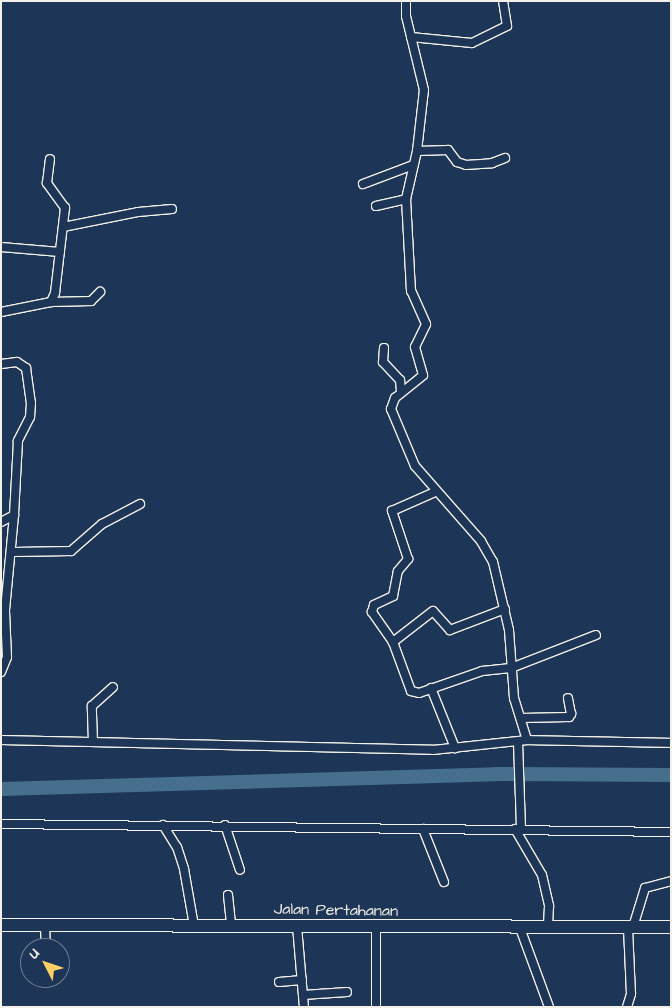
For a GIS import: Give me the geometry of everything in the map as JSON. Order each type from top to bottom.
[{"type":"highway","name":"Jalan Pertahanan","points":[[1,925],[671,927]]},
{"type":"street","points":[[406,1],[411,37],[424,90],[417,151],[406,199],[411,292],[426,324],[415,347],[424,375],[401,392],[392,403],[393,416],[412,460],[435,492],[480,541],[493,562],[505,609],[514,698],[521,718],[523,741],[520,752],[521,789],[518,829],[544,881],[549,906],[548,927]]},
{"type":"street","points":[[411,37],[472,43],[507,26],[503,1]]},
{"type":"street","points":[[417,151],[448,150],[457,162],[466,165],[492,163],[505,158]]},
{"type":"street","points":[[50,158],[47,182],[65,206],[55,293],[51,302]]},
{"type":"street","points":[[362,184],[413,165]]},
{"type":"street","points":[[376,206],[406,199]]},
{"type":"street","points":[[63,227],[138,212],[172,209]]},
{"type":"street","points":[[1,247],[60,252]]},
{"type":"street","points":[[1,312],[51,302],[90,302],[100,292]]},
{"type":"street","points":[[384,348],[382,362],[400,380],[401,392]]},
{"type":"street","points":[[1,364],[17,362],[26,368],[31,403],[30,417],[18,442],[13,552],[3,611],[8,657],[2,669]]},
{"type":"street","points":[[435,492],[392,511],[408,559],[398,571],[393,596],[374,605],[372,612],[393,642],[411,691],[432,688],[482,671],[511,668],[596,634]]},
{"type":"street","points":[[13,552],[71,551],[102,524],[140,504]]},
{"type":"street","points":[[1,522],[14,516]]},
{"type":"street","points":[[393,642],[433,610],[450,630],[505,609]]},
{"type":"street","points":[[94,742],[92,706],[113,687]]},
{"type":"street","points":[[432,688],[455,748]]},
{"type":"street","points":[[521,718],[569,717],[571,714],[568,698]]},
{"type":"street","points":[[1,740],[274,748],[455,748],[523,741],[671,743]]},
{"type":"street","points":[[1,824],[518,829],[569,834],[671,832]]},
{"type":"street","points":[[163,825],[184,869],[194,926]]},
{"type":"street","points":[[225,826],[240,870]]},
{"type":"street","points":[[423,829],[444,882]]},
{"type":"street","points":[[627,1007],[631,994],[631,927],[645,888],[671,881]]},
{"type":"street","points":[[228,895],[232,925]]},
{"type":"street","points":[[45,926],[46,938]]},
{"type":"street","points":[[297,926],[304,1007]]},
{"type":"street","points":[[376,927],[376,1007]]},
{"type":"street","points":[[520,928],[549,1007]]},
{"type":"street","points":[[279,982],[302,980]]},
{"type":"street","points":[[303,995],[347,992]]},
{"type":"waterway","points":[[1,789],[496,774],[671,775]]}]
